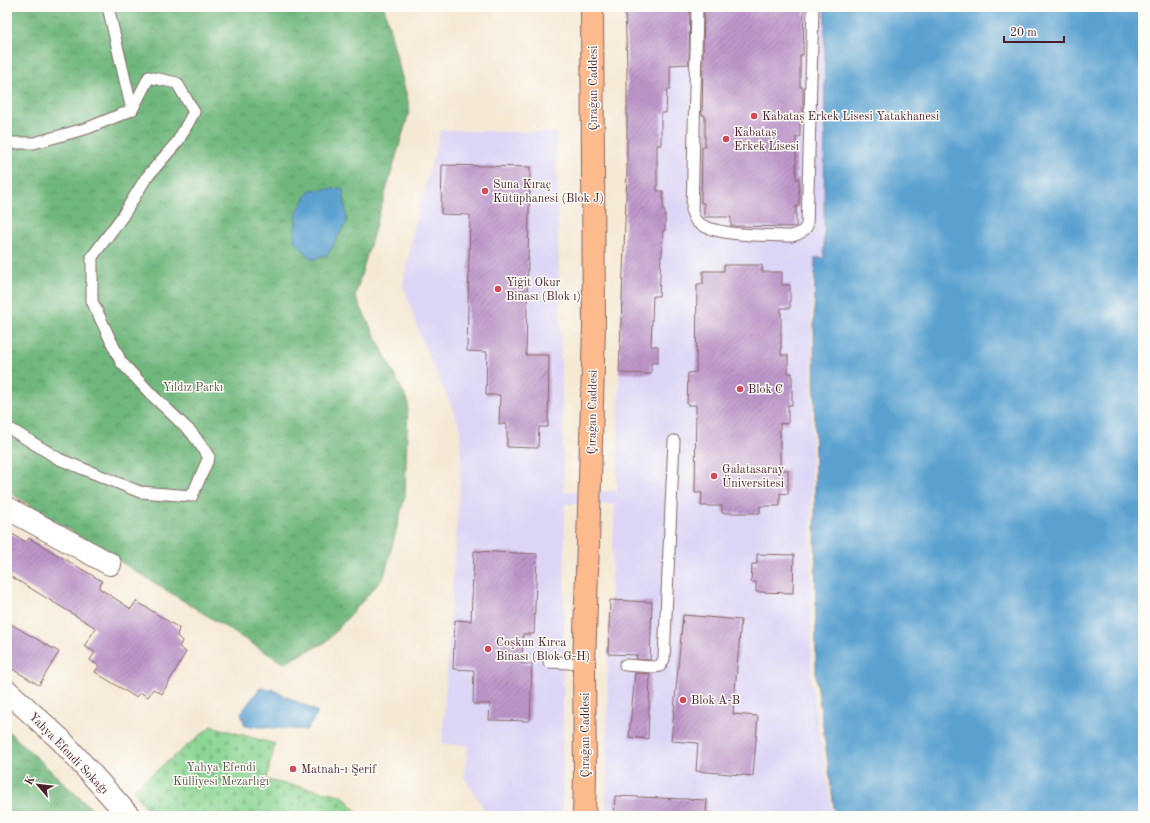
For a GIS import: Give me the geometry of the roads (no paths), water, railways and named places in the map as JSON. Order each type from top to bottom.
[{"type":"main road","name":"Çırağan Caddesi","points":[[584,816],[584,665],[594,317],[592,7]]},
{"type":"street","points":[[7,508],[110,564]]},
{"type":"street","name":"Yahya Efendi Sokağı","points":[[7,691],[61,740],[129,816]]},
{"type":"lane","points":[[108,7],[132,110]]},
{"type":"lane","points":[[697,7],[692,212],[694,217],[701,224],[717,231],[738,234],[792,236],[800,234],[807,226],[813,7]]},
{"type":"lane","points":[[7,143],[34,143],[88,128],[132,110],[148,78],[177,83],[194,112],[178,141],[146,178],[122,217],[92,257],[92,301],[121,362],[152,395],[192,433],[209,457],[192,496],[140,492],[59,459],[7,427]]},
{"type":"lane","points":[[625,665],[654,667],[660,666],[664,659],[674,441]]},
{"type":"lane","points":[[549,662],[570,663]]},
{"type":"water","points":[[825,7],[1143,7],[1143,816],[835,816],[816,675],[814,322],[815,258],[824,258]]},
{"type":"water","points":[[343,188],[347,221],[328,254],[312,260],[294,240],[297,212],[310,190]]},
{"type":"water","points":[[260,688],[271,689],[318,712],[307,730],[245,726],[241,713]]},
{"type":"place","name":"Kabataş Erkek Lisesi Yatakhanesi","points":[[754,116]]},
{"type":"place","name":"Kabataş Erkek Lisesi","points":[[726,139]]},
{"type":"place","name":"Suna Kıraç Kütüphanesi (Blok J)","points":[[485,191]]},
{"type":"place","name":"Yiğit Okur Binası (Blok ı)","points":[[498,289]]},
{"type":"place","name":"Blok C","points":[[740,389]]},
{"type":"place","name":"Galatasaray Üniversitesi","points":[[714,476]]},
{"type":"place","name":"Coşkun Kırca Binası (Blok G-H)","points":[[488,649]]},
{"type":"place","name":"Blok A-B","points":[[683,700]]},
{"type":"place","name":"Matnah-ı Şerif","points":[[293,769]]},
{"type":"park label","name":"Yıldız Parkı","points":[[193,387]]},
{"type":"park label","name":"Yahya Efendi Külliyesi Mezarlığı","points":[[221,774]]}]
